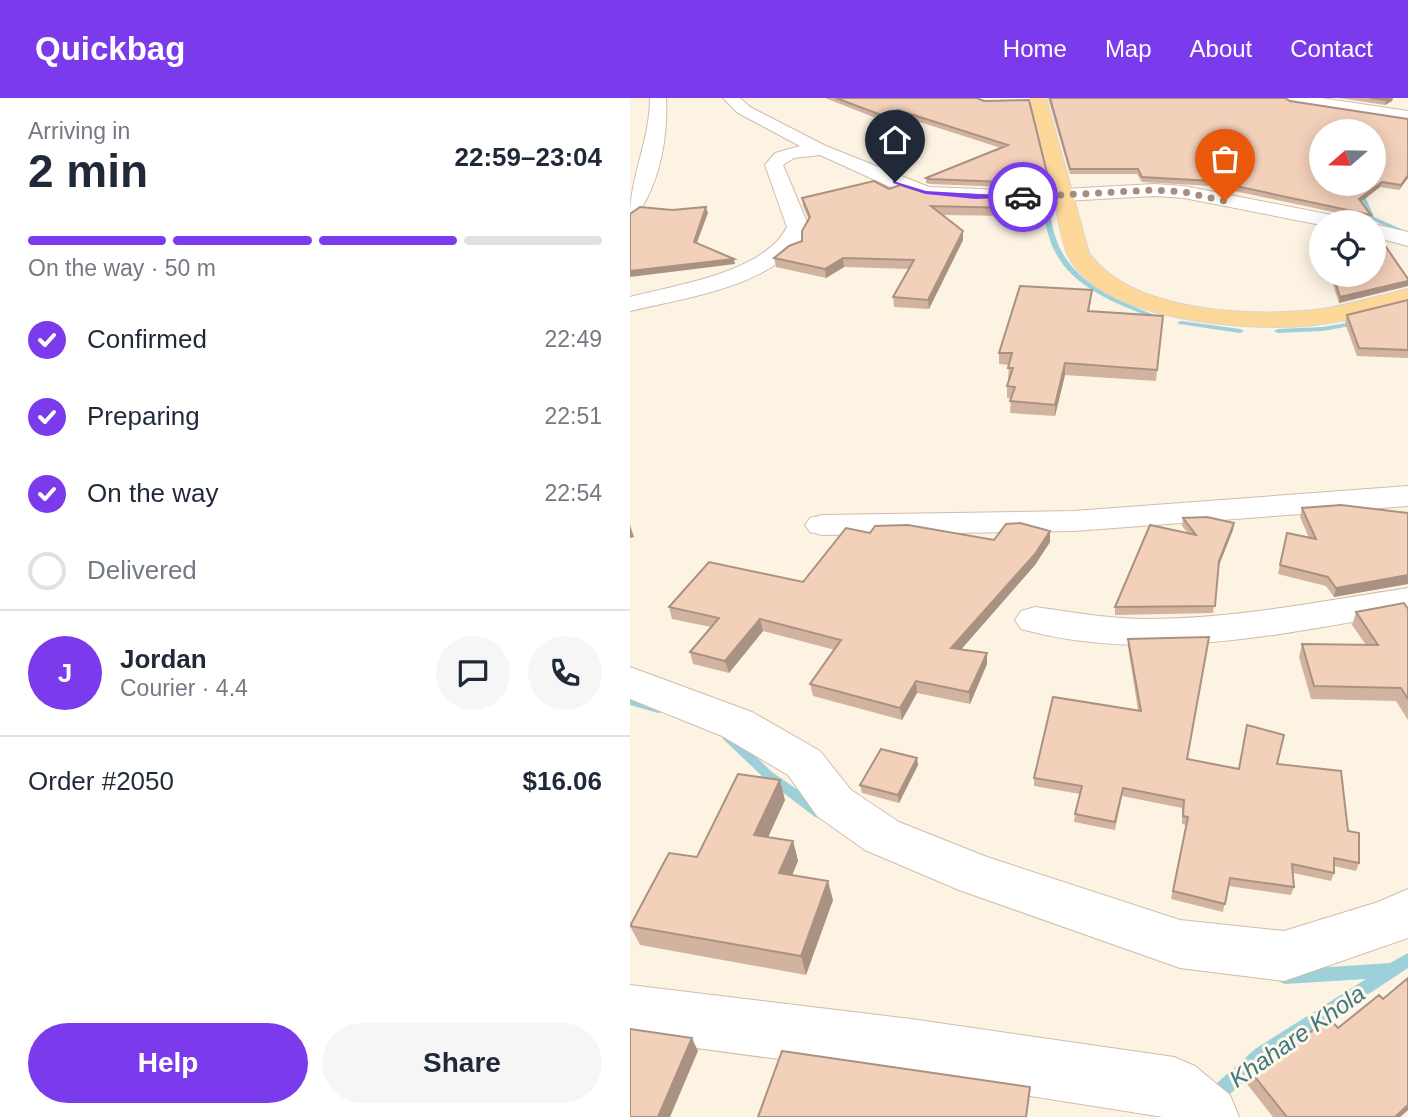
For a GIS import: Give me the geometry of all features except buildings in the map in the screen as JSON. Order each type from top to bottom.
[{"type":"main road","points":[[1038,98],[1078,253],[1086,267],[1106,284],[1175,309],[1249,320],[1280,320],[1350,312],[1408,296]]},
{"type":"street","points":[[630,211],[647,178],[657,121],[658,98]]},
{"type":"street","points":[[731,98],[744,110],[820,150],[895,182],[926,192],[976,197],[1154,190],[1184,192],[1309,217]]},
{"type":"street","points":[[980,98],[1030,98]]},
{"type":"street","points":[[1290,98],[1408,116]]},
{"type":"street","points":[[630,304],[732,276],[766,260],[789,244],[798,227],[775,165],[776,159],[820,150]]},
{"type":"street","points":[[1386,234],[1408,239]]},
{"type":"street","points":[[822,525],[1074,522],[1408,496]]},
{"type":"street","points":[[1035,620],[1108,630],[1162,632],[1331,613],[1408,600]]},
{"type":"street","points":[[630,681],[737,724],[804,764],[834,803],[882,836],[977,875],[1180,944],[1284,956],[1391,921],[1408,912]]},
{"type":"street","points":[[630,1012],[911,1048],[1191,1102]]},
{"type":"waterway","points":[[1042,168],[1042,192]]},
{"type":"waterway","points":[[1362,196],[1372,218],[1408,234]]},
{"type":"waterway","points":[[1047,206],[1056,244],[1063,259],[1082,282],[1107,297],[1150,315]]},
{"type":"waterway","points":[[1181,323],[1240,331]]},
{"type":"waterway","points":[[1278,331],[1323,329],[1359,323]]},
{"type":"waterway","points":[[630,701],[658,709]]},
{"type":"waterway","points":[[727,736],[768,775],[820,813]]},
{"type":"waterway","name":"Khahare Khola","points":[[1214,1097],[1261,1055],[1408,960]]},
{"type":"waterway","points":[[1285,977],[1390,970]]},
{"type":"way so far","points":[[1023,197],[1154,190],[1184,192],[1225,201]]},
{"type":"route","points":[[895,182],[926,192],[976,197],[1023,197]]}]
